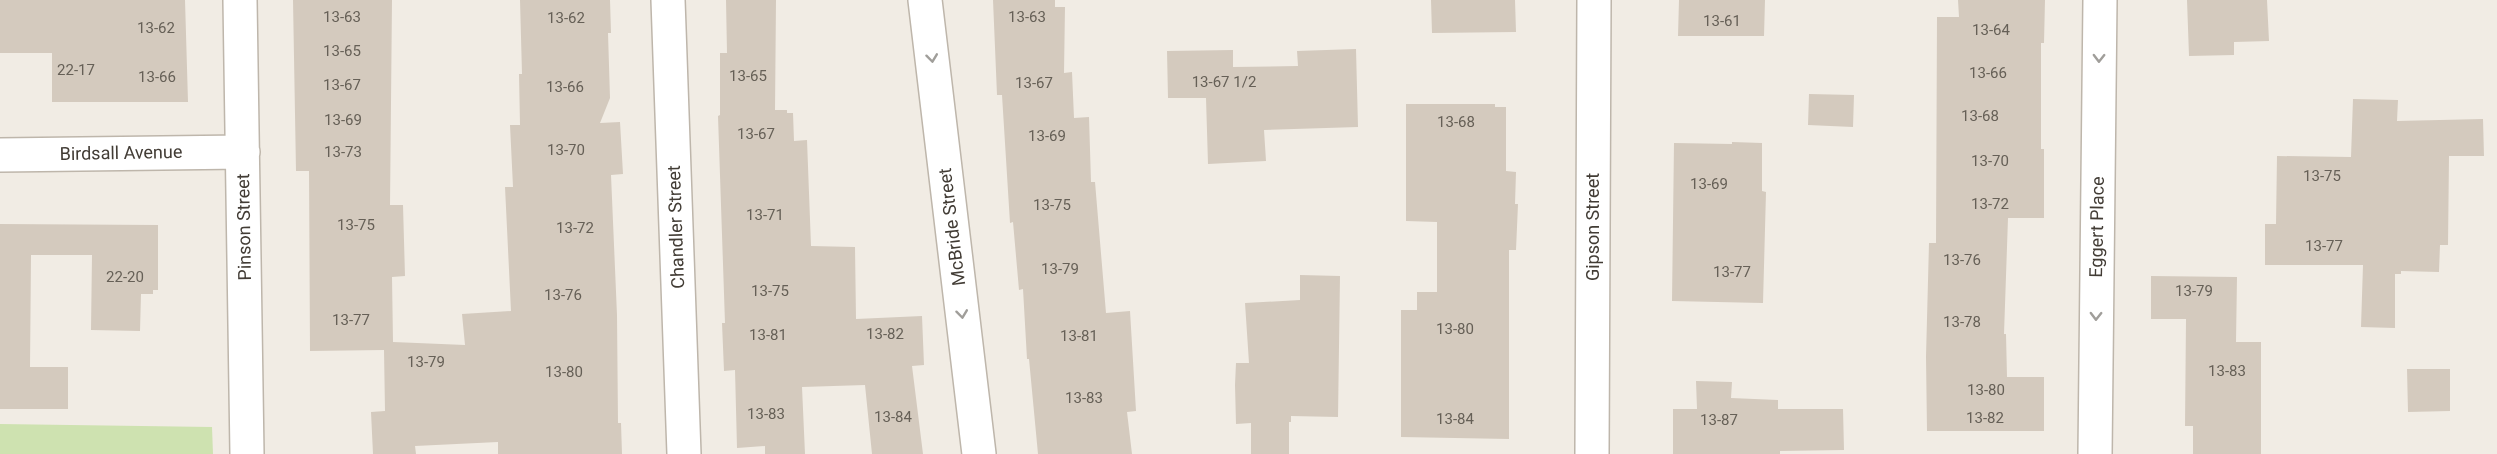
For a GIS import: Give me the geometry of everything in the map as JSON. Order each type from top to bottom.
[{"type":"street","name":"Pinson Street","points":[[240,0],[247,454]]},
{"type":"street","name":"Chandler Street","points":[[668,0],[684,454]]},
{"type":"street","name":"McBride Street","points":[[925,0],[979,454]]},
{"type":"street","name":"Gipson Street","points":[[1592,454],[1594,0]]},
{"type":"street","name":"Eggert Place","points":[[2095,454],[2100,0]]},
{"type":"street","name":"Birdsall Avenue","points":[[0,155],[243,152]]},
{"type":"green space","points":[[0,424],[212,427],[213,454],[0,454]]},
{"type":"building","points":[[0,0],[185,0],[188,102],[52,102],[52,53],[0,53]]},
{"type":"building","points":[[293,0],[392,0],[390,205],[403,205],[405,276],[392,277],[393,342],[465,345],[462,314],[511,311],[505,187],[513,187],[510,125],[520,125],[519,74],[522,74],[520,0],[610,0],[611,33],[608,33],[610,98],[600,123],[620,122],[623,174],[611,175],[617,315],[618,423],[621,423],[622,454],[498,454],[498,442],[415,446],[416,454],[373,454],[371,412],[385,411],[384,350],[310,351],[309,171],[296,171]]},
{"type":"building","points":[[726,0],[776,0],[775,110],[787,110],[787,113],[793,113],[794,141],[807,140],[811,246],[855,247],[856,319],[922,316],[924,365],[912,366],[923,454],[872,454],[865,385],[802,387],[805,454],[765,454],[765,446],[737,448],[735,370],[724,371],[722,323],[725,323],[718,116],[720,115],[720,53],[727,53]]},
{"type":"building","points":[[993,0],[1055,0],[1055,7],[1065,7],[1064,73],[1072,72],[1074,118],[1089,117],[1091,182],[1095,182],[1106,313],[1130,311],[1136,411],[1127,412],[1132,454],[1038,454],[1029,359],[1027,359],[1023,289],[1019,290],[1013,222],[1010,223],[1002,95],[997,95]]},
{"type":"building","points":[[1431,0],[1515,0],[1516,32],[1432,33]]},
{"type":"building","points":[[1679,0],[1765,0],[1764,36],[1678,36]]},
{"type":"building","points":[[1958,0],[2045,0],[2044,43],[2041,43],[2041,149],[2044,149],[2044,218],[2008,218],[2004,334],[2006,334],[2007,377],[2044,377],[2044,431],[1927,431],[1929,243],[1936,243],[1937,17],[1959,17]]},
{"type":"building","points":[[2187,0],[2267,0],[2269,41],[2234,42],[2234,55],[2189,56]]},
{"type":"building","points":[[1356,49],[1358,127],[1264,130],[1266,161],[1208,164],[1206,98],[1168,98],[1167,51],[1233,50],[1233,67],[1298,66],[1297,51]]},
{"type":"building","points":[[1809,94],[1854,95],[1853,127],[1808,125]]},
{"type":"building","points":[[2353,99],[2398,100],[2397,121],[2483,119],[2484,156],[2449,156],[2448,245],[2440,245],[2439,272],[2401,271],[2401,274],[2395,274],[2395,328],[2361,327],[2363,265],[2265,265],[2265,224],[2276,224],[2277,156],[2351,157]]},
{"type":"building","points":[[1406,104],[1495,104],[1495,107],[1506,107],[1506,171],[1516,172],[1515,204],[1518,204],[1516,250],[1509,250],[1509,439],[1401,437],[1401,310],[1417,310],[1417,292],[1437,292],[1437,222],[1406,221]]},
{"type":"building","points":[[1732,142],[1762,143],[1762,191],[1766,192],[1763,303],[1672,301],[1674,143],[1732,144]]},
{"type":"building","points":[[0,224],[158,225],[158,290],[153,290],[153,294],[141,294],[140,331],[91,330],[92,255],[31,255],[30,367],[68,367],[68,409],[0,409]]},
{"type":"building","points":[[1300,275],[1340,276],[1338,417],[1291,416],[1289,454],[1251,454],[1251,423],[1236,424],[1236,363],[1249,363],[1245,303],[1300,300]]},
{"type":"building","points":[[2151,276],[2237,277],[2236,342],[2261,342],[2261,454],[2193,454],[2193,426],[2185,426],[2186,319],[2151,319]]},
{"type":"building","points":[[2407,369],[2450,369],[2450,411],[2408,412]]},
{"type":"building","points":[[1696,381],[1732,382],[1731,398],[1778,400],[1778,409],[1843,409],[1844,450],[1780,451],[1780,454],[1673,454],[1673,409],[1697,409]]}]
